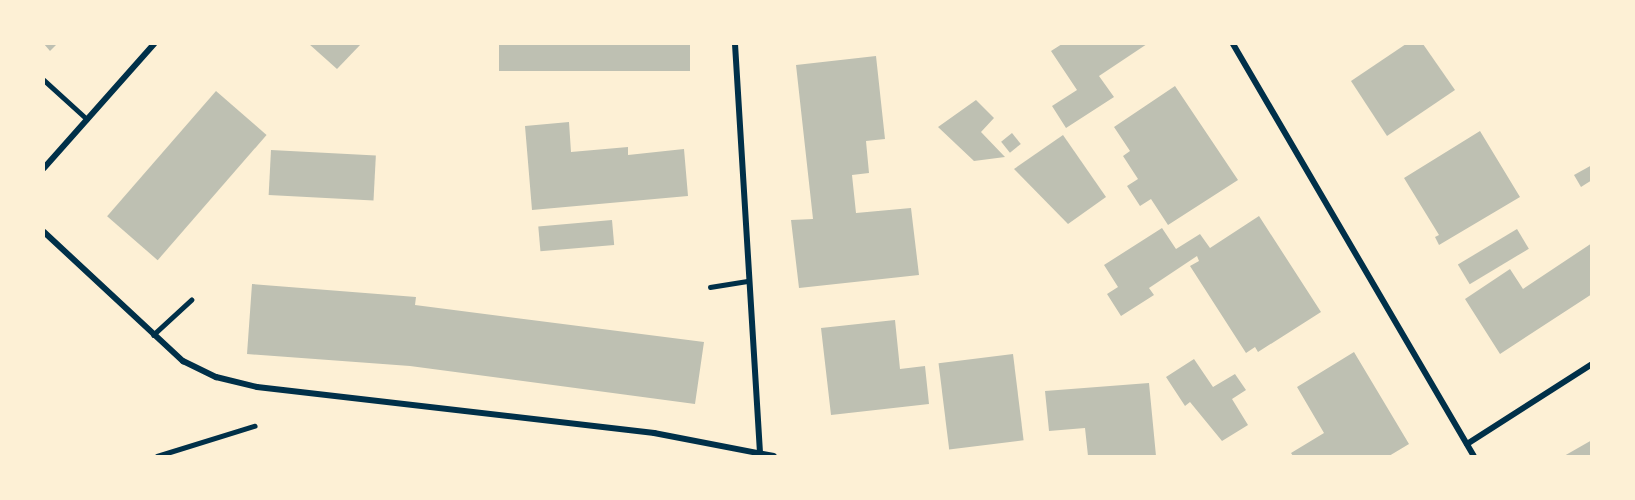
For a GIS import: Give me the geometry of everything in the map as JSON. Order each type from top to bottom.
[{"type":"street","points":[[44,168],[154,44]]},
{"type":"street","points":[[735,44],[760,453]]},
{"type":"street","points":[[1233,44],[1474,456]]},
{"type":"street","points":[[44,232],[183,361],[216,377],[257,387],[643,431],[774,456]]},
{"type":"street","points":[[1467,444],[1592,364]]},
{"type":"lane","points":[[44,80],[87,119]]},
{"type":"lane","points":[[710,287],[749,282]]},
{"type":"lane","points":[[153,335],[191,300]]},
{"type":"lane","points":[[157,456],[254,426]]},
{"type":"building","points":[[44,44],[57,44],[50,51]]},
{"type":"building","points":[[309,44],[361,44],[337,69]]},
{"type":"building","points":[[499,44],[690,44],[690,71],[499,71]]},
{"type":"building","points":[[1062,44],[1147,44],[1099,76],[1114,97],[1066,128],[1052,106],[1077,90],[1051,51]]},
{"type":"building","points":[[1406,44],[1423,44],[1455,90],[1387,136],[1351,81]]},
{"type":"building","points":[[876,56],[885,139],[866,141],[869,173],[852,175],[856,213],[911,208],[919,275],[799,288],[791,220],[813,219],[796,65]]},
{"type":"building","points":[[1175,86],[1238,180],[1168,225],[1151,199],[1140,206],[1127,186],[1138,179],[1123,156],[1130,151],[1114,127]]},
{"type":"building","points":[[216,91],[267,135],[158,260],[107,216]]},
{"type":"building","points":[[976,100],[994,118],[981,132],[1005,157],[974,161],[938,127]]},
{"type":"building","points":[[569,122],[571,152],[628,147],[628,155],[684,149],[688,196],[532,210],[525,126]]},
{"type":"building","points":[[1480,131],[1520,197],[1439,245],[1435,237],[1439,235],[1404,178]]},
{"type":"building","points":[[1012,133],[1021,144],[1010,153],[1001,142]]},
{"type":"building","points":[[1063,135],[1106,197],[1068,224],[1014,169]]},
{"type":"building","points":[[271,150],[376,155],[374,200],[269,195]]},
{"type":"building","points":[[1592,165],[1592,180],[1581,187],[1574,175]]},
{"type":"building","points":[[1259,216],[1321,312],[1258,352],[1255,347],[1246,353],[1190,266],[1199,261],[1197,256],[1149,288],[1154,295],[1121,316],[1107,294],[1118,287],[1104,265],[1162,228],[1176,249],[1200,234],[1210,248]]},
{"type":"building","points":[[612,220],[614,245],[540,251],[538,226]]},
{"type":"building","points":[[1517,229],[1529,249],[1470,284],[1458,265]]},
{"type":"building","points":[[1592,243],[1592,294],[1500,354],[1465,299],[1510,269],[1523,289]]},
{"type":"building","points":[[252,284],[416,297],[415,305],[704,342],[695,404],[410,366],[247,354]]},
{"type":"building","points":[[895,320],[900,369],[925,366],[929,404],[831,415],[821,328]]},
{"type":"building","points":[[1354,352],[1409,444],[1389,456],[1293,456],[1291,453],[1324,433],[1297,387]]},
{"type":"building","points":[[1013,354],[1024,440],[949,449],[939,363]]},
{"type":"building","points":[[1194,359],[1213,387],[1235,374],[1246,390],[1232,399],[1248,425],[1222,441],[1190,402],[1185,406],[1166,377]]},
{"type":"building","points":[[1149,383],[1156,456],[1088,456],[1085,428],[1049,431],[1045,391]]},
{"type":"building","points":[[1592,440],[1592,456],[1564,456]]}]
